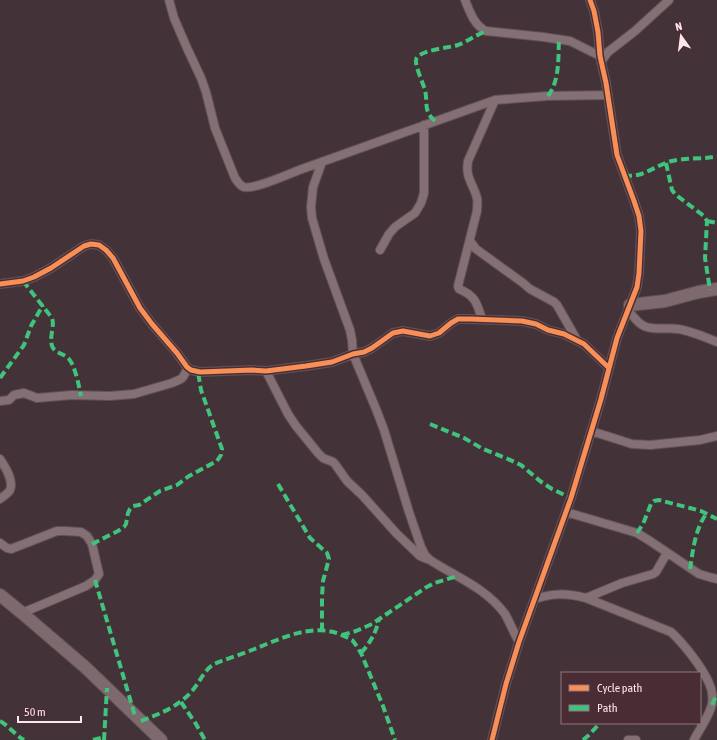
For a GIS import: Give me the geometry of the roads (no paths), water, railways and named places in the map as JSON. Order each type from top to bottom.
[{"type":"street","points":[[169,0],[174,18],[201,78],[216,128],[235,178],[244,187],[252,188],[495,100],[548,96],[608,95]]},
{"type":"street","points":[[465,0],[476,23],[486,31],[570,41],[600,59]]},
{"type":"street","points":[[492,740],[506,684],[519,642],[576,483],[601,399],[616,338],[637,287],[639,273],[641,231],[639,216],[616,155],[608,95],[600,59],[598,32],[590,0]]},
{"type":"street","points":[[600,59],[670,0]]},
{"type":"street","points":[[482,319],[478,306],[473,298],[459,289],[458,286],[477,211],[475,192],[468,178],[468,161],[495,100]]},
{"type":"street","points":[[380,250],[389,234],[395,227],[415,212],[421,203],[424,193],[424,125]]},
{"type":"street","points":[[322,162],[313,187],[311,207],[312,218],[324,259],[348,326],[352,340],[353,354],[384,430],[421,547],[430,560]]},
{"type":"street","points":[[470,241],[476,249],[530,289],[554,302],[577,340]]},
{"type":"street","points":[[0,284],[23,281],[34,277],[51,268],[84,246],[91,244],[98,245],[106,250],[113,258],[144,316],[177,353],[188,368],[200,372],[252,370],[266,371],[332,362],[353,354],[364,352],[393,333],[403,331],[430,336],[439,333],[458,319],[522,321],[536,324],[548,330],[564,334],[584,344],[609,368]]},
{"type":"street","points":[[629,308],[717,289]]},
{"type":"street","points":[[629,308],[637,321],[644,326],[683,330],[717,342]]},
{"type":"street","points":[[0,402],[9,400],[14,395],[24,393],[37,398],[72,395],[110,396],[134,394],[181,379],[186,374],[188,368]]},
{"type":"street","points":[[266,371],[288,414],[318,453],[323,458],[335,464],[347,481],[420,556],[430,560],[481,590],[494,601],[505,615],[519,642]]},
{"type":"street","points":[[591,431],[632,444],[650,445],[700,440],[717,436]]},
{"type":"street","points":[[0,459],[9,474],[11,483],[8,492],[0,499]]},
{"type":"street","points":[[566,512],[637,533],[699,574],[717,579]]},
{"type":"street","points":[[0,544],[11,549],[54,532],[65,530],[84,533],[92,544],[99,574],[95,580],[86,586],[22,613]]},
{"type":"street","points":[[586,598],[653,574],[656,572],[667,553]]},
{"type":"street","points":[[534,600],[557,594],[572,594],[586,598],[671,632],[678,638],[692,656],[710,684],[712,695],[712,705],[694,740]]},
{"type":"street","points":[[0,595],[85,667],[161,740]]},
{"type":"street","points":[[628,740],[636,740]]}]
